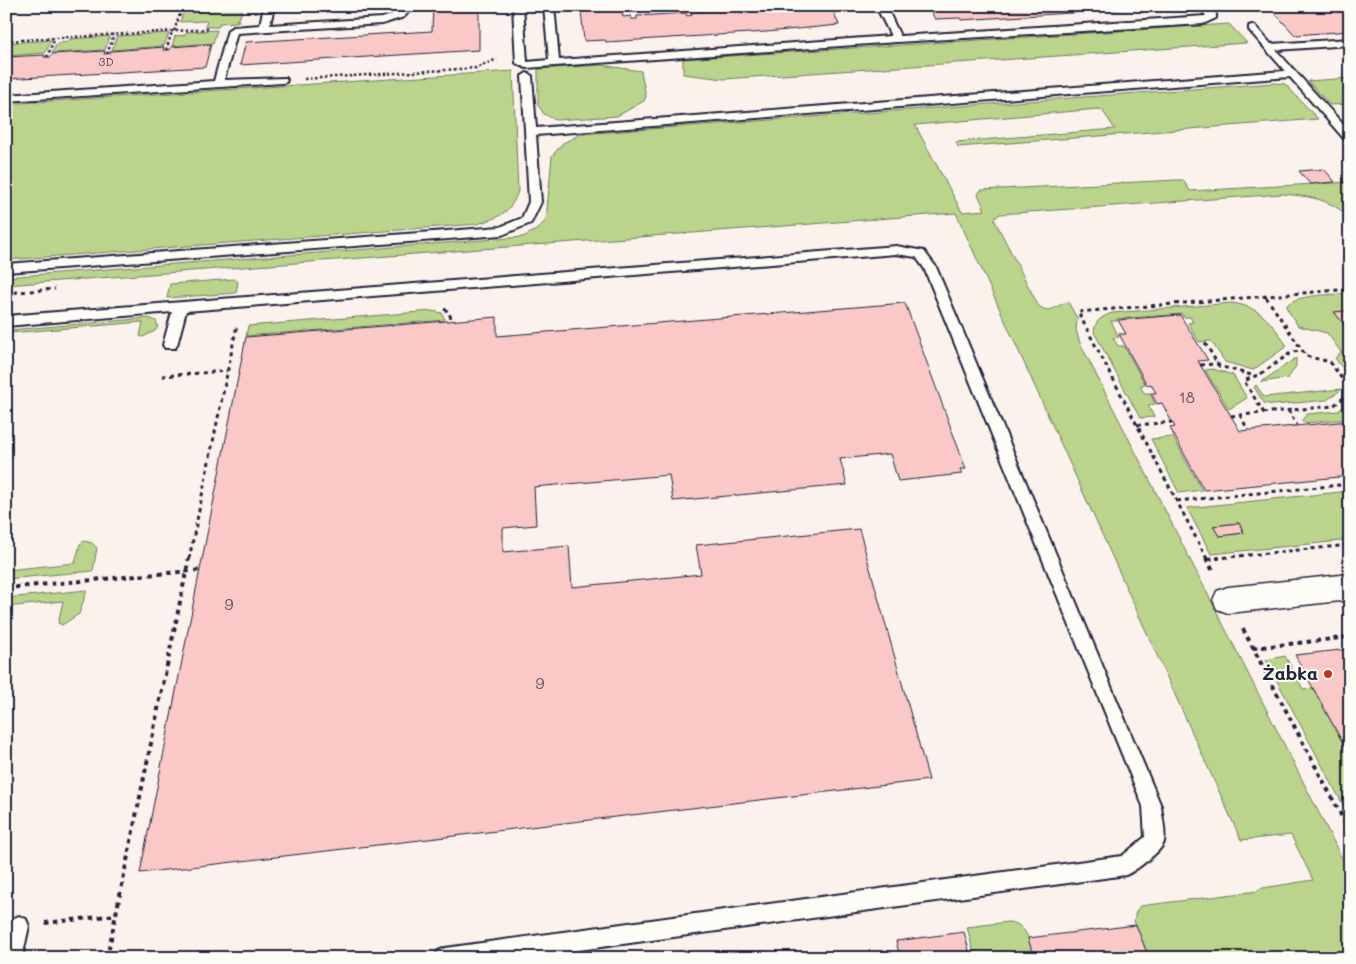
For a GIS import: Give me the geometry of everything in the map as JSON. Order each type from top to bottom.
[{"type":"street","points":[[1228,600],[1350,587]]},
{"type":"lane","points":[[264,28],[269,6]]},
{"type":"lane","points":[[218,84],[233,30],[382,21],[398,17],[409,6]]},
{"type":"lane","points":[[518,6],[521,63],[526,65],[897,39],[1203,21],[1211,18],[1211,14],[1204,6]]},
{"type":"lane","points":[[549,6],[554,63]]},
{"type":"lane","points":[[881,6],[897,39]]},
{"type":"lane","points":[[1252,28],[1350,139]]},
{"type":"lane","points":[[1268,47],[1350,42]]},
{"type":"lane","points":[[531,132],[1291,74]]},
{"type":"lane","points":[[6,268],[502,231],[527,220],[535,202],[527,76]]},
{"type":"lane","points":[[6,98],[282,80]]},
{"type":"lane","points":[[6,321],[896,250],[920,254],[930,266],[1152,806],[1155,841],[1126,866],[445,958]]},
{"type":"lane","points":[[170,345],[180,308]]},
{"type":"lane","points":[[12,958],[19,926]]},
{"type":"path","points":[[6,22],[15,6]]},
{"type":"path","points":[[166,50],[183,6]]},
{"type":"path","points":[[6,41],[212,29]]},
{"type":"path","points":[[107,54],[114,35]]},
{"type":"path","points":[[47,57],[55,38]]},
{"type":"path","points":[[282,80],[476,68],[491,63],[499,57]]},
{"type":"path","points":[[1078,312],[1350,290]]},
{"type":"path","points":[[1265,297],[1306,356],[1330,362],[1350,390]]},
{"type":"path","points":[[107,958],[238,317]]},
{"type":"path","points":[[1205,343],[1218,364]]},
{"type":"path","points":[[1264,413],[1244,381],[1292,352],[1303,351]]},
{"type":"path","points":[[1200,365],[1218,364],[1255,376]]},
{"type":"path","points":[[162,376],[227,371]]},
{"type":"path","points":[[1231,416],[1333,406],[1350,393]]},
{"type":"path","points":[[1288,410],[1297,426]]},
{"type":"path","points":[[1240,416],[1248,430]]},
{"type":"path","points":[[1137,425],[1172,422]]},
{"type":"path","points":[[1177,501],[1350,484]]},
{"type":"path","points":[[1208,559],[1350,545]]},
{"type":"path","points":[[6,588],[201,570]]},
{"type":"path","points":[[1253,648],[1350,637]]},
{"type":"path","points":[[19,926],[116,915]]},
{"type":"green space","points":[[186,6],[243,6],[240,17],[236,20],[239,20],[238,22],[220,23],[218,27],[205,27],[207,21],[180,22]]},
{"type":"green space","points":[[1229,24],[1247,43],[724,79],[683,74],[683,59]]},
{"type":"green space","points":[[217,30],[213,43],[172,46],[175,36],[185,35],[187,32]]},
{"type":"green space","points":[[169,33],[164,46],[112,50],[117,36]]},
{"type":"green space","points":[[110,36],[105,50],[52,53],[57,43],[68,42],[70,39]]},
{"type":"green space","points":[[52,40],[45,53],[6,56],[6,43]]},
{"type":"green space","points":[[601,65],[641,71],[646,97],[644,101],[617,116],[556,120],[544,114],[538,105],[538,69]]},
{"type":"green space","points":[[513,71],[518,191],[512,205],[497,217],[477,224],[6,260],[6,104]]},
{"type":"green space","points":[[1350,78],[1350,104],[1330,105],[1308,81]]},
{"type":"green space","points":[[1274,83],[1285,84],[1318,119],[958,147],[956,142],[1115,129],[1102,110],[1098,109],[915,125],[962,212],[985,210],[978,194],[981,190],[1177,180],[1183,180],[1190,191],[1350,182],[1350,218],[1327,202],[1283,194],[1000,214],[994,219],[1038,305],[1049,310],[1068,302],[1077,318],[1076,330],[1080,343],[1350,874],[1350,958],[1149,958],[1134,921],[1136,911],[1140,906],[1258,891],[1263,888],[1313,880],[1291,835],[1241,840],[956,213],[6,285],[6,277],[523,237],[538,229],[546,220],[552,156],[563,143],[581,134]]},
{"type":"green space","points":[[234,279],[238,282],[236,293],[167,298],[170,284]]},
{"type":"green space","points":[[1350,293],[1350,318],[1345,311],[1335,312],[1346,327],[1350,327],[1350,373],[1345,372],[1335,358],[1341,352],[1327,333],[1298,326],[1286,307],[1290,303],[1305,297]]},
{"type":"green space","points":[[1231,303],[1258,312],[1276,330],[1287,346],[1253,370],[1225,362],[1211,341],[1199,342],[1188,323],[1193,322],[1190,317],[1183,317],[1182,314],[1111,321],[1119,337],[1113,338],[1118,346],[1124,346],[1145,384],[1140,386],[1144,393],[1150,393],[1155,404],[1148,405],[1154,417],[1140,418],[1094,332],[1097,322],[1112,313]]},
{"type":"green space","points":[[432,311],[442,313],[445,320],[246,336],[248,326]]},
{"type":"green space","points":[[149,318],[156,321],[158,327],[155,331],[143,337],[140,336],[143,322],[9,333],[6,339],[6,330]]},
{"type":"green space","points":[[1296,358],[1296,366],[1288,378],[1261,382]]},
{"type":"green space","points":[[1213,369],[1233,375],[1247,398],[1229,409],[1205,370]]},
{"type":"green space","points":[[1256,385],[1264,397],[1342,389],[1327,400],[1274,405],[1264,403],[1254,387]]},
{"type":"green space","points":[[1350,402],[1350,419],[1304,423],[1302,420],[1307,414],[1338,411]]},
{"type":"green space","points":[[1173,437],[1202,490],[1179,493],[1151,439]]},
{"type":"green space","points":[[1350,491],[1350,540],[1211,554],[1187,508]],"holes":[[[1239,523],[1244,533],[1219,536],[1213,526]]]},
{"type":"green space","points":[[84,541],[92,543],[97,548],[93,571],[6,579],[6,570],[75,563],[80,544]]},
{"type":"green space","points":[[87,590],[79,614],[62,625],[58,623],[63,601],[6,607],[6,598]]},
{"type":"green space","points":[[1285,656],[1303,689],[1313,688],[1350,756],[1350,818],[1266,660]]},
{"type":"green space","points":[[1008,922],[1020,926],[1024,930],[1034,958],[975,958],[967,927]]},
{"type":"building","points":[[433,6],[479,6],[479,50],[240,65],[246,42],[432,31]]},
{"type":"building","points":[[575,6],[621,6],[623,17],[631,16],[631,19],[637,19],[637,16],[686,13],[687,16],[692,15],[691,12],[741,10],[742,13],[748,12],[747,9],[772,8],[773,11],[778,10],[777,7],[785,6],[831,6],[839,25],[766,32],[606,42],[605,40],[584,41],[581,10],[576,10]]},
{"type":"building","points":[[928,6],[1164,7],[961,20],[960,18],[935,19]]},
{"type":"building","points":[[1350,6],[1350,31],[1295,35],[1270,8]]},
{"type":"building","points":[[211,44],[205,67],[6,79],[6,57],[45,55],[44,57],[50,57],[52,54],[105,51],[104,54],[111,51],[164,47],[163,50],[170,50],[171,47]]},
{"type":"building","points":[[1324,169],[1335,182],[1310,184],[1299,171]]},
{"type":"building","points":[[905,303],[966,469],[960,469],[962,474],[898,481],[890,454],[840,459],[847,485],[673,501],[669,475],[534,487],[536,525],[503,528],[503,552],[569,546],[572,587],[701,574],[696,545],[859,529],[929,780],[140,873],[246,337],[497,317],[497,336]]},
{"type":"building","points":[[1345,311],[1350,318],[1350,327],[1346,327],[1334,312]]},
{"type":"building","points":[[1180,315],[1208,360],[1198,361],[1240,431],[1350,421],[1350,476],[1204,490],[1170,428],[1175,427],[1162,403],[1157,404],[1151,393],[1156,393],[1151,384],[1147,385],[1119,334],[1126,334],[1118,320]]},
{"type":"building","points":[[1239,523],[1244,533],[1219,536],[1213,526]]},
{"type":"building","points":[[1350,649],[1350,756],[1295,655]]},
{"type":"building","points":[[1136,925],[1149,958],[1034,958],[1028,938]]},
{"type":"building","points":[[964,932],[971,958],[900,958],[896,941]]},
{"type":"place","name":"Żabka","points":[[1328,674]]}]
